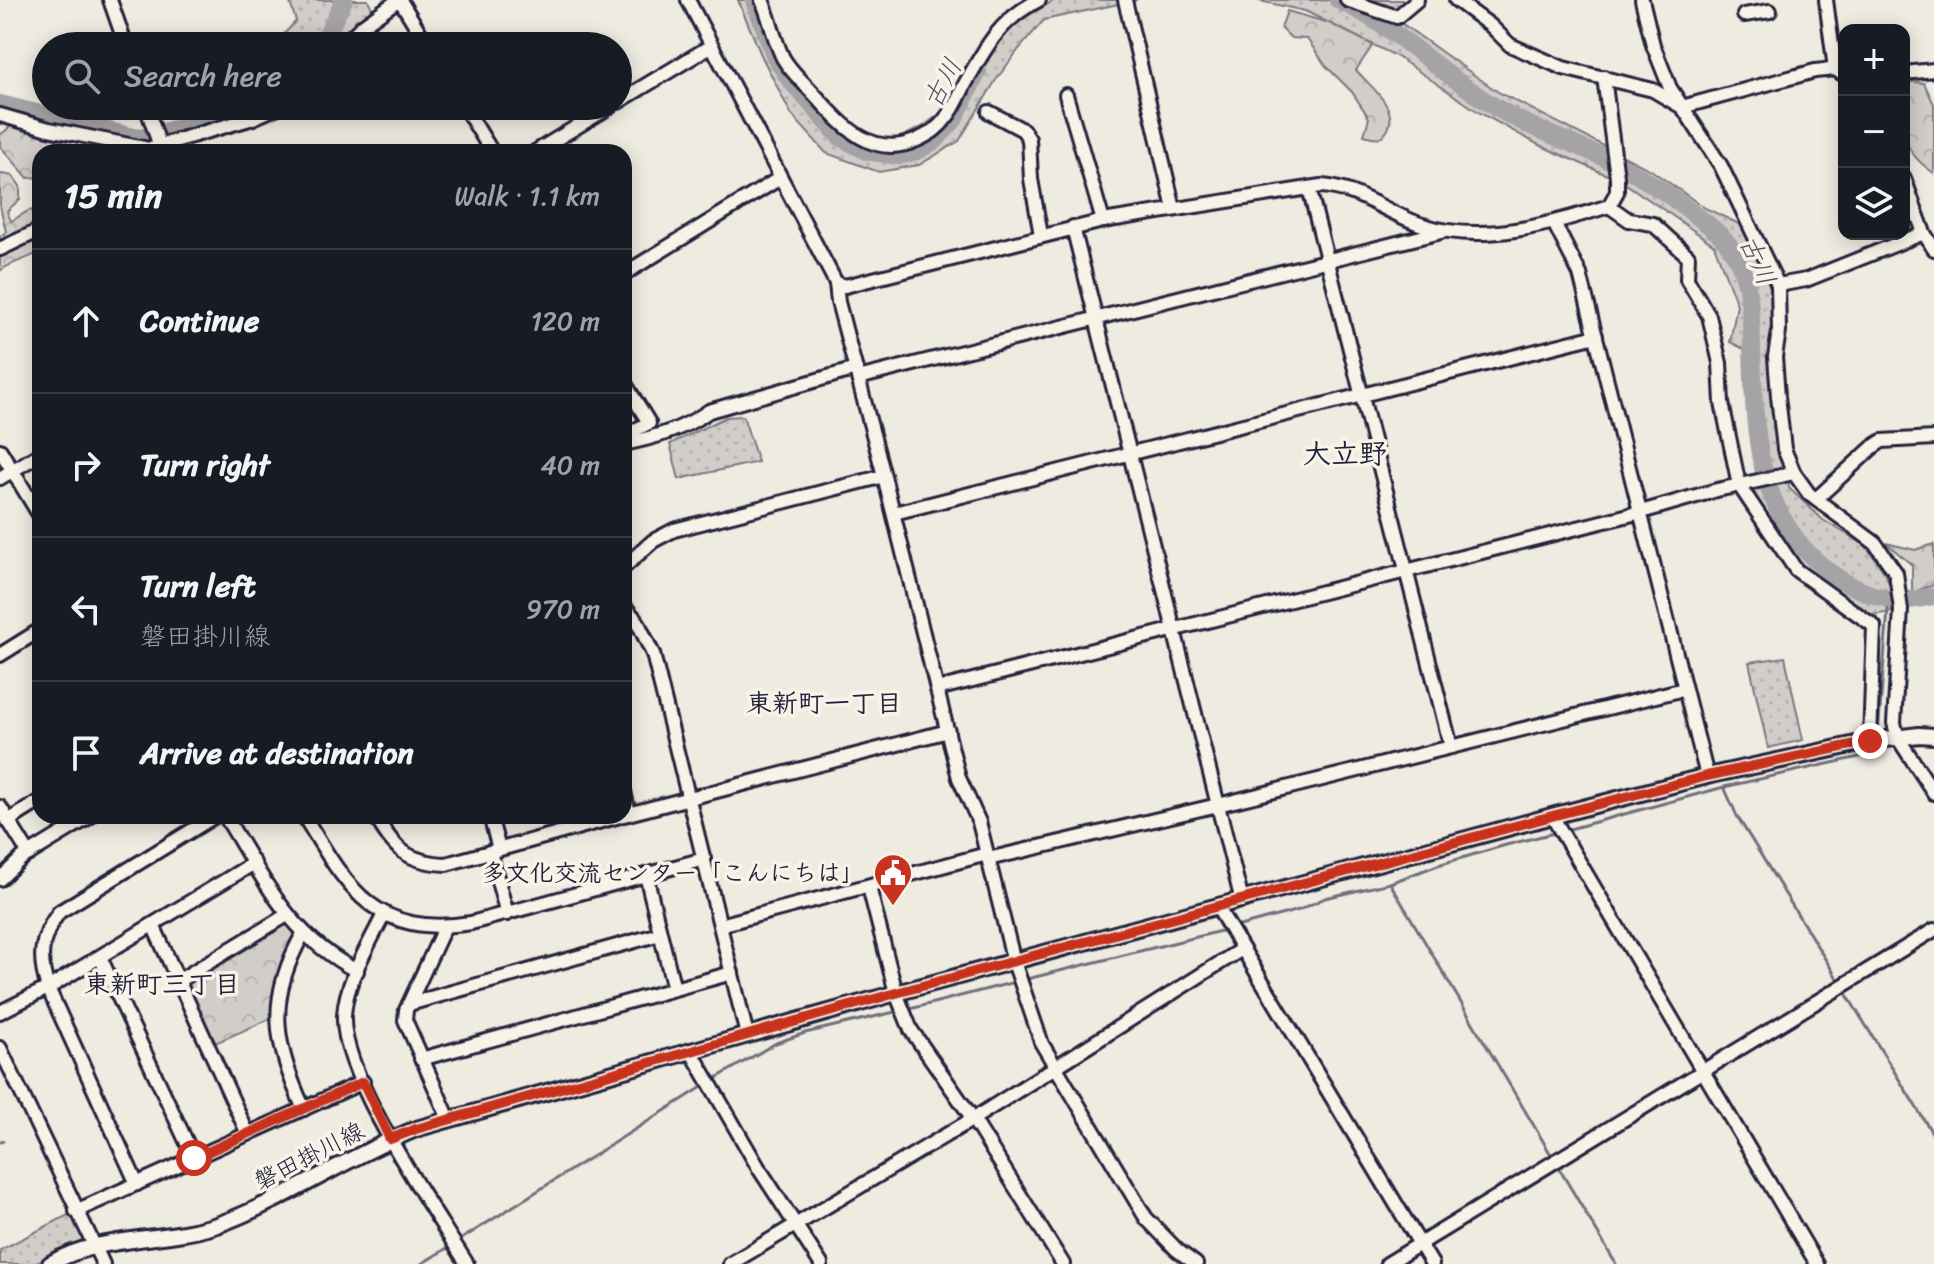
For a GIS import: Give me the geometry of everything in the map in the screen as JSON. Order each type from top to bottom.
[{"type":"main road","name":"磐田掛川線","points":[[50,1264],[94,1248],[214,1226],[248,1212],[390,1139],[449,1119],[896,993],[1707,776],[1870,741],[1934,736]]},
{"type":"street","points":[[110,0],[121,32]]},
{"type":"street","points":[[356,32],[399,0],[419,32]]},
{"type":"street","points":[[688,0],[836,283],[838,302],[959,778],[979,822],[1014,962],[1042,1044],[1146,1218],[1177,1250],[1196,1264]]},
{"type":"street","points":[[762,0],[783,57],[796,75],[835,117],[855,133],[874,145],[888,147],[905,145],[934,132],[949,115],[986,46],[1002,25],[1019,10],[1039,0]]},
{"type":"street","points":[[1125,0],[1174,209]]},
{"type":"street","points":[[1347,0],[1397,17],[1417,0]]},
{"type":"street","points":[[1456,0],[1491,26],[1510,45],[1563,68],[1653,90],[1668,96],[1682,107]]},
{"type":"street","points":[[1642,0],[1653,45],[1670,88],[1721,166],[1778,285],[1779,331],[1775,357],[1784,449],[1791,474],[1816,499],[1875,543],[1896,573],[1901,610],[1894,723],[1898,738],[1934,793]]},
{"type":"street","points":[[1826,0],[1838,66]]},
{"type":"street","points":[[632,94],[711,46]]},
{"type":"street","points":[[1910,72],[1934,70]]},
{"type":"street","points":[[1682,107],[1815,71],[1838,72]]},
{"type":"street","points":[[836,283],[845,286],[863,283],[1103,221],[1321,186],[1345,189],[1424,226],[1448,230],[1485,232],[1554,223],[1609,206],[1617,192],[1604,77]]},
{"type":"street","points":[[1066,95],[1103,221]]},
{"type":"street","points":[[989,112],[1023,130],[1029,139],[1031,179],[1041,235]]},
{"type":"street","points":[[0,115],[114,144]]},
{"type":"street","points":[[151,120],[160,144]]},
{"type":"street","points":[[173,144],[247,120]]},
{"type":"street","points":[[473,120],[487,144]]},
{"type":"street","points":[[548,144],[588,120]]},
{"type":"street","points":[[632,269],[780,178]]},
{"type":"street","points":[[1309,188],[1451,747]]},
{"type":"street","points":[[1910,194],[1924,233],[1934,249]]},
{"type":"street","points":[[1609,206],[1629,220],[1653,224],[1688,256],[1687,279],[1709,316],[1720,363],[1722,403],[1739,485],[1796,570],[1874,626],[1870,741]]},
{"type":"street","points":[[1554,223],[1580,274],[1707,776]]},
{"type":"street","points":[[1073,227],[1242,901]]},
{"type":"street","points":[[632,441],[662,436],[690,425],[709,411],[1448,230]]},
{"type":"street","points":[[1778,285],[1806,280],[1924,233]]},
{"type":"street","points":[[0,249],[32,234]]},
{"type":"street","points":[[894,513],[1129,451],[1596,336]]},
{"type":"street","points":[[632,395],[649,423],[632,432]]},
{"type":"street","points":[[1816,499],[1882,441],[1934,438]]},
{"type":"street","points":[[0,450],[32,502]]},
{"type":"street","points":[[0,478],[32,459]]},
{"type":"street","points":[[937,689],[1791,474]]},
{"type":"street","points":[[632,560],[653,541],[674,530],[884,476]]},
{"type":"street","points":[[632,615],[653,654],[747,1035]]},
{"type":"street","points":[[0,655],[32,635]]},
{"type":"street","points":[[720,925],[1684,689]]},
{"type":"street","points":[[632,813],[948,731]]},
{"type":"street","points":[[8,821],[32,806]]},
{"type":"street","points":[[0,807],[29,854]]},
{"type":"street","points":[[1552,816],[1817,1264]]},
{"type":"street","points":[[0,879],[29,854],[78,824]]},
{"type":"street","points":[[137,1184],[48,988],[40,952],[49,926],[59,912],[202,824]]},
{"type":"street","points":[[230,824],[287,915],[303,934],[333,958],[357,971]]},
{"type":"street","points":[[309,824],[350,888],[384,914],[413,924],[445,926],[471,923],[704,859]]},
{"type":"street","points":[[380,824],[389,839],[411,858],[446,864],[591,824]]},
{"type":"street","points":[[491,824],[507,914]]},
{"type":"street","points":[[0,1012],[48,988],[254,863]]},
{"type":"street","points":[[646,875],[674,989]]},
{"type":"street","points":[[869,887],[896,993],[911,1030],[973,1119],[1063,1264]]},
{"type":"street","points":[[1218,908],[1432,1264]]},
{"type":"street","points":[[384,914],[346,998],[344,1031],[347,1044],[390,1139],[467,1264]]},
{"type":"street","points":[[178,981],[287,915]]},
{"type":"street","points":[[153,925],[248,1134]]},
{"type":"street","points":[[445,926],[409,1004],[405,1020],[449,1119]]},
{"type":"street","points":[[1387,1264],[1934,930]]},
{"type":"street","points":[[303,934],[286,974],[278,1011],[278,1030],[289,1075],[304,1109]]},
{"type":"street","points":[[409,1004],[660,934]]},
{"type":"street","points":[[730,1264],[973,1119],[1242,949]]},
{"type":"street","points":[[100,957],[194,1158]]},
{"type":"street","points":[[421,1059],[732,973]]},
{"type":"street","points":[[0,1048],[103,1264]]},
{"type":"street","points":[[691,1051],[758,1167],[821,1264]]},
{"type":"street","points":[[76,1211],[363,1082]]},
{"type":"green space","points":[[289,0],[368,0],[374,12],[355,32],[286,32],[296,21]]},
{"type":"green space","points":[[738,0],[762,0],[783,57],[826,108],[883,146],[922,127],[956,102],[1004,29],[1055,0],[1137,0],[1044,20],[996,80],[959,141],[919,165],[879,172],[826,153],[791,114]]},
{"type":"green space","points":[[1255,0],[1417,0],[1390,15],[1498,92],[1651,170],[1705,208],[1750,229],[1763,257],[1775,312],[1770,349],[1789,488],[1823,520],[1865,545],[1885,573],[1892,591],[1892,612],[1873,615],[1831,595],[1801,571],[1749,495],[1762,485],[1746,350],[1730,342],[1737,305],[1714,245],[1623,182],[1539,145],[1480,113],[1396,56],[1305,11]]},
{"type":"green space","points":[[1287,11],[1329,23],[1373,45],[1356,70],[1387,106],[1390,123],[1382,136],[1364,135],[1369,118],[1352,92],[1326,66],[1307,39],[1291,38],[1281,28]]},
{"type":"green space","points":[[1910,82],[1924,83],[1934,104],[1934,173],[1910,149]]},
{"type":"green space","points":[[178,120],[235,120],[159,144],[154,127]]},
{"type":"green space","points":[[14,124],[62,142],[32,144],[32,178],[28,178],[0,146],[0,135]]},
{"type":"green space","points":[[0,175],[13,176],[20,186],[20,199],[7,211],[11,221],[32,211],[32,256],[0,271],[0,256],[23,244],[0,249],[0,236],[6,232],[0,206]]},
{"type":"green space","points":[[743,416],[758,462],[679,479],[670,444],[726,417]]},
{"type":"green space","points":[[1886,543],[1915,550],[1934,544],[1934,584],[1912,593],[1912,565]]},
{"type":"green space","points":[[1785,657],[1803,740],[1768,748],[1749,662]]},
{"type":"green space","points":[[280,925],[289,926],[295,935],[278,977],[272,1018],[213,1044],[188,989],[191,981]]},
{"type":"green space","points":[[76,1211],[84,1242],[32,1264],[0,1264],[0,1250]]},
{"type":"waterway","name":"古川","points":[[328,32],[344,0]]},
{"type":"waterway","name":"古川","points":[[754,0],[775,57],[790,80],[840,137],[866,151],[899,156],[917,151],[936,140],[954,120],[978,71]]},
{"type":"waterway","name":"古川","points":[[1338,0],[1379,23],[1492,105],[1629,170],[1719,233],[1734,253],[1748,290],[1757,435],[1770,492],[1783,519],[1822,566],[1848,584],[1888,599],[1934,596]]},
{"type":"waterway","name":"古川","points":[[0,104],[32,112]]},
{"type":"waterway","name":"古川","points":[[65,120],[138,138],[203,120]]},
{"type":"waterway","points":[[1878,734],[1889,598]]},
{"type":"waterway","points":[[1566,830],[1724,787],[1877,753],[1878,746]]},
{"type":"waterway","points":[[1724,787],[1737,816],[1840,983]]},
{"type":"waterway","points":[[1236,927],[1299,910],[1325,898],[1390,883],[1438,865],[1558,832]]},
{"type":"waterway","points":[[1390,883],[1553,1158]]},
{"type":"waterway","points":[[1023,980],[1225,930]]},
{"type":"waterway","points":[[906,1010],[1015,982]]},
{"type":"waterway","points":[[1844,990],[1934,1136]]},
{"type":"waterway","points":[[713,1080],[776,1043],[899,1011]]},
{"type":"waterway","points":[[463,1238],[707,1084]]},
{"type":"waterway","points":[[1557,1165],[1616,1264]]},
{"type":"waterway","points":[[421,1264],[449,1247]]},
{"type":"place","name":"多文化交流センター「こんにちは」","points":[[893,907]]},
{"type":"district","name":"大立野","points":[[1345,453]]},
{"type":"district","name":"東新町一丁目","points":[[824,703]]},
{"type":"district","name":"東新町三丁目","points":[[162,984]]},
{"type":"route","points":[[194,1158],[363,1082],[390,1139],[416,1129],[896,993],[1552,816],[1707,776],[1870,741]]}]
